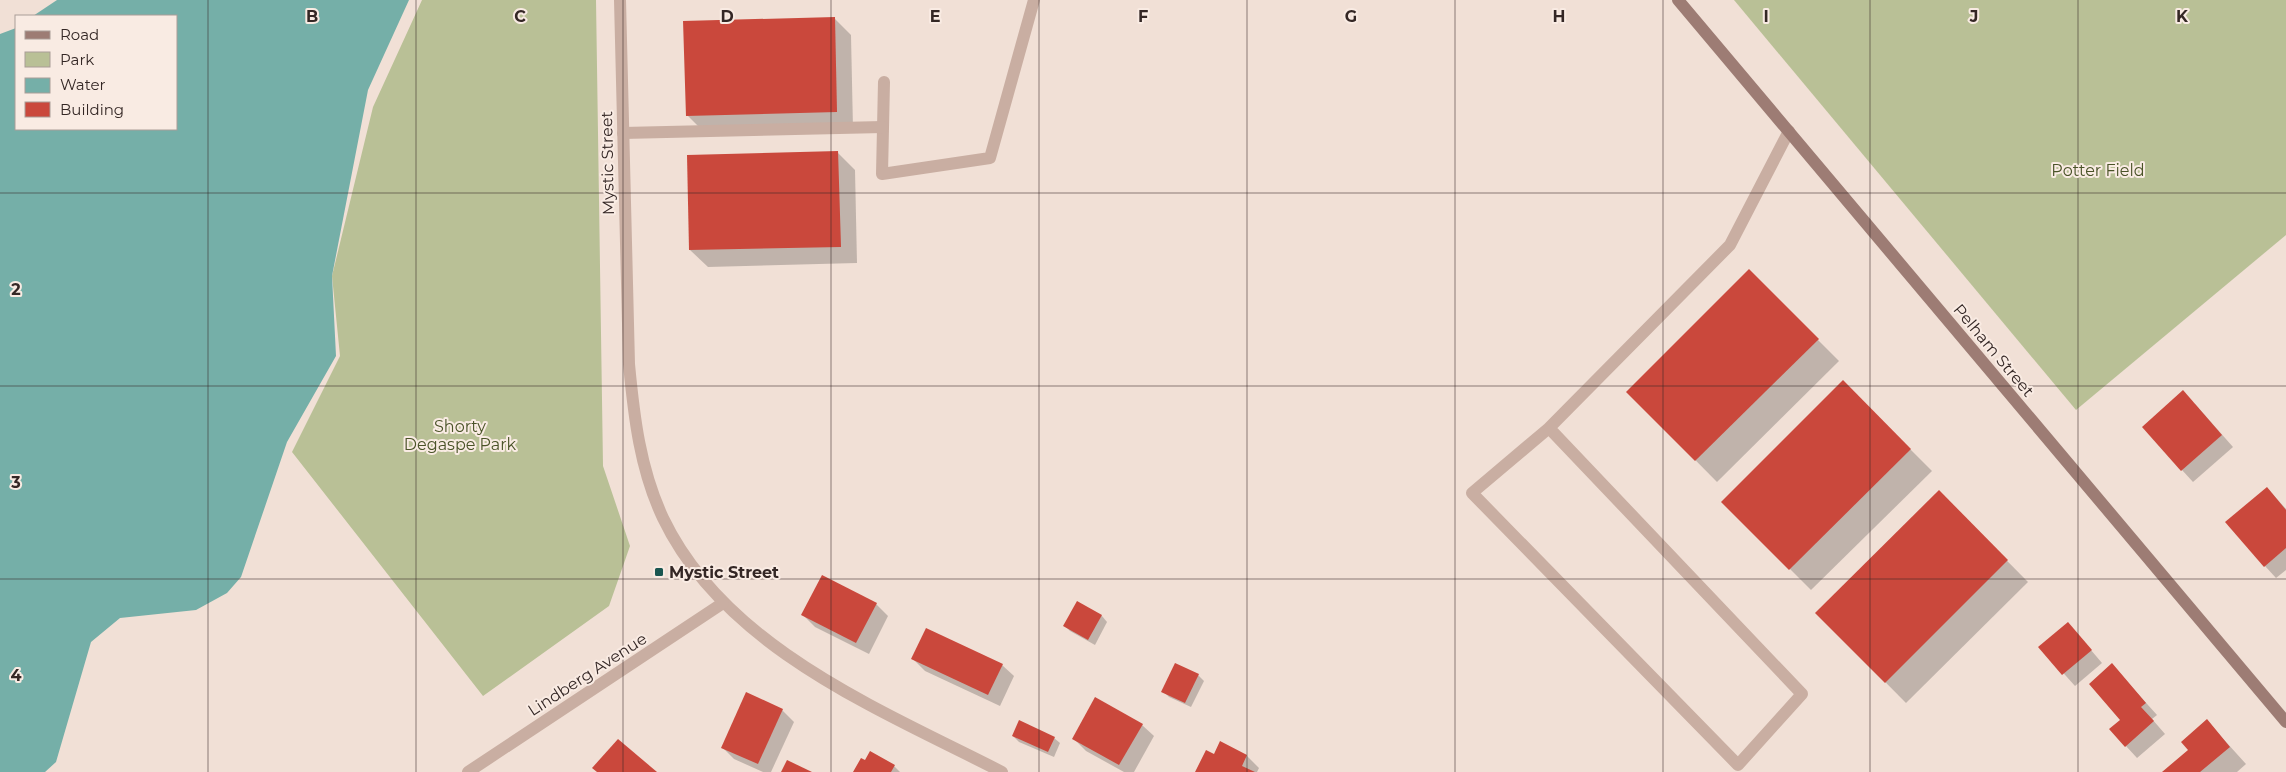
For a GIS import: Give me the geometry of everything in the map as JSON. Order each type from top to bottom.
[{"type":"main road","name":"Pelham Street","points":[[1678,0],[2286,722]]},
{"type":"street","name":"Mystic Street","points":[[620,0],[629,364],[635,423],[641,456],[663,517],[696,572],[723,603],[761,635],[846,691],[1002,772]]},
{"type":"street","points":[[884,82],[882,174],[990,158],[1034,0]]},
{"type":"street","points":[[623,133],[883,127]]},
{"type":"street","points":[[1549,428],[1802,694],[1738,766],[1472,493],[1549,428],[1730,245],[1789,131]]},
{"type":"street","name":"Lindberg Avenue","points":[[468,772],[723,603]]},
{"type":"green space","name":"Shorty Degaspe Park","points":[[422,0],[596,0],[603,466],[630,546],[609,606],[483,696],[292,452],[340,356],[332,276],[373,107]]},
{"type":"green space","name":"Potter Field","points":[[1734,0],[2286,0],[2286,235],[2076,410]]},
{"type":"water","points":[[57,0],[409,0],[368,90],[332,276],[336,356],[287,442],[241,577],[227,593],[196,610],[120,618],[91,642],[56,762],[45,772],[0,772],[0,34],[15,28],[15,130],[178,130],[178,15],[34,15]]},
{"type":"building","points":[[835,17],[837,112],[686,116],[683,21]]},
{"type":"building","points":[[838,151],[841,247],[689,250],[687,155]]},
{"type":"building","points":[[1749,269],[1819,339],[1695,461],[1626,392]]},
{"type":"building","points":[[1843,380],[1911,449],[1789,570],[1721,502]]},
{"type":"building","points":[[2183,390],[2222,435],[2181,471],[2142,427]]},
{"type":"building","points":[[2267,487],[2286,510],[2286,548],[2264,567],[2225,522]]},
{"type":"building","points":[[1939,490],[2008,560],[1885,683],[1815,613]]},
{"type":"building","points":[[822,575],[877,603],[856,643],[801,615]]},
{"type":"building","points":[[1077,601],[1102,615],[1088,640],[1063,626]]},
{"type":"building","points":[[2068,622],[2092,650],[2062,675],[2038,647]]},
{"type":"building","points":[[926,628],[1003,664],[988,695],[911,659]]},
{"type":"building","points":[[1175,663],[1199,674],[1185,703],[1161,692]]},
{"type":"building","points":[[2112,663],[2146,703],[2141,707],[2154,721],[2125,747],[2109,729],[2120,720],[2089,684]]},
{"type":"building","points":[[746,692],[783,709],[758,764],[721,748]]},
{"type":"building","points":[[1095,697],[1143,724],[1119,765],[1072,739]]},
{"type":"building","points":[[2207,719],[2230,747],[2200,772],[2162,772],[2188,750],[2181,742]]},
{"type":"building","points":[[1019,720],[1055,737],[1048,752],[1012,736]]},
{"type":"building","points":[[618,739],[657,772],[597,772],[592,768]]},
{"type":"building","points":[[1220,741],[1247,755],[1242,766],[1255,772],[1195,772],[1206,750],[1214,754]]},
{"type":"building","points":[[870,751],[895,765],[891,772],[853,772],[861,758],[865,760]]},
{"type":"building","points":[[787,760],[812,772],[781,772]]},
{"type":"place","name":"Mystic Street","points":[[659,572]]}]
